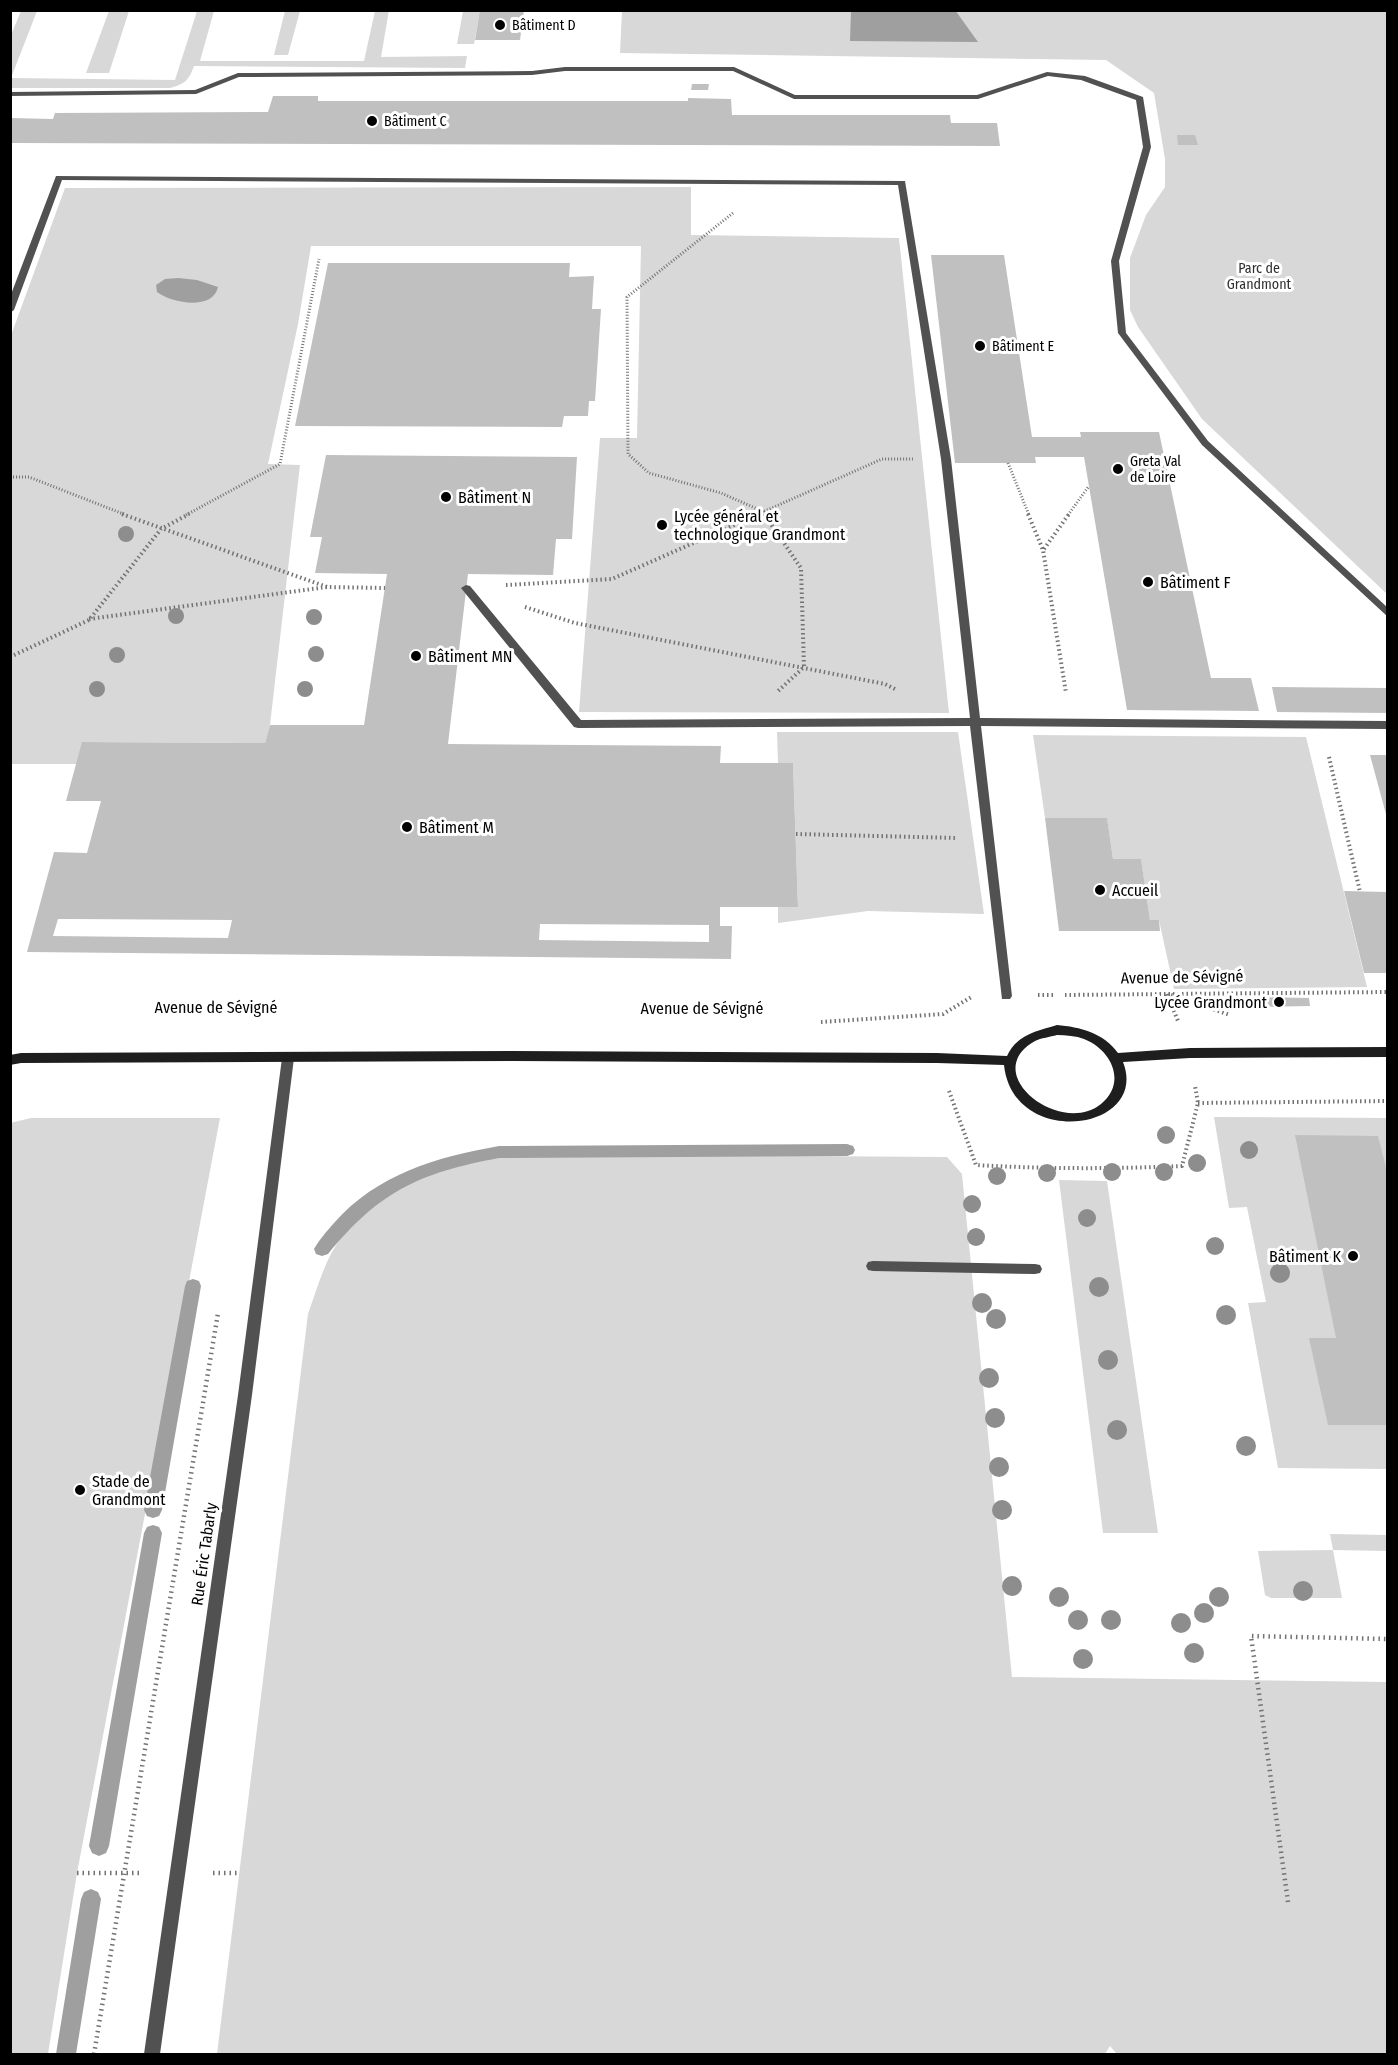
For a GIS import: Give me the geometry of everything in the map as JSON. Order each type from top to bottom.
[{"type":"street","points":[[10,94],[196,92],[238,75],[532,73],[565,69],[734,69],[794,97],[978,97],[1047,74],[1082,78],[1140,99],[1147,147],[1115,261],[1122,333],[1205,443],[1388,614]]},
{"type":"street","points":[[10,310],[59,178],[902,183],[946,459],[1006,996]]},
{"type":"street","points":[[466,588],[578,724],[976,722],[1388,724]]},
{"type":"street","points":[[1057,1029],[1075,1031],[1092,1037],[1106,1046],[1116,1058],[1122,1072],[1122,1087],[1114,1100],[1101,1111],[1071,1117],[1055,1116],[1029,1104],[1013,1085],[1009,1073],[1010,1061],[1016,1049],[1026,1039],[1041,1032],[1057,1029]]},
{"type":"street","points":[[1116,1058],[1190,1053],[1388,1052]]},
{"type":"street","points":[[10,1060],[33,1058],[524,1056],[926,1058],[1010,1061]]},
{"type":"street","name":"Rue Éric Tabarly","points":[[152,2055],[245,1395],[288,1058]]},
{"type":"street","points":[[873,1266],[1035,1269]]},
{"type":"path","points":[[738,209],[627,297],[628,454],[649,473],[721,493],[762,511],[801,568],[804,667]]},
{"type":"path","points":[[89,620],[161,528],[280,464],[319,259]]},
{"type":"path","points":[[466,588],[612,579],[882,459],[946,459]]},
{"type":"path","points":[[1008,463],[1043,550],[1071,723]]},
{"type":"path","points":[[10,477],[29,477],[161,528],[327,587]]},
{"type":"path","points":[[1043,550],[1089,486]]},
{"type":"path","points":[[10,657],[89,620],[327,587],[385,588]]},
{"type":"path","points":[[521,606],[575,623],[804,667],[885,684],[895,689]]},
{"type":"path","points":[[741,723],[804,667]]},
{"type":"path","points":[[1321,724],[1360,892]]},
{"type":"path","points":[[796,834],[987,838]]},
{"type":"path","name":"Avenue de Sévigné","points":[[810,1022],[943,1014],[974,996],[1388,992]]},
{"type":"path","points":[[1167,994],[1230,1015]]},
{"type":"path","points":[[1198,1103],[1388,1101]]},
{"type":"path","points":[[94,2055],[218,1310]]},
{"type":"path","points":[[1288,1902],[1251,1636],[1388,1639]]},
{"type":"green space","points":[[389,10],[381,57],[467,56],[465,68],[194,66],[186,81],[170,88],[11,88],[11,78],[175,80],[197,11],[214,11],[200,61],[364,61],[375,11]]},
{"type":"green space","points":[[21,11],[37,11],[11,78],[11,35]]},
{"type":"green space","points":[[109,11],[129,11],[109,73],[86,73]]},
{"type":"green space","points":[[285,11],[300,11],[288,55],[274,55]]},
{"type":"green space","points":[[463,11],[480,11],[474,44],[457,44]]},
{"type":"green space","name":"Parc de Grandmont","points":[[622,11],[1387,11],[1387,594],[1202,419],[1138,327],[1130,310],[1130,258],[1146,215],[1165,187],[1165,159],[1154,93],[1106,60],[620,53]]},
{"type":"green space","points":[[691,187],[691,235],[899,238],[949,713],[579,712],[600,438],[637,438],[641,246],[311,246],[298,324],[268,464],[300,465],[270,725],[265,743],[83,742],[77,764],[11,764],[10,338],[65,188]]},
{"type":"green space","points":[[777,732],[958,732],[984,914],[868,911],[778,923],[778,906],[798,906],[793,763],[778,763]]},
{"type":"green space","points":[[1033,735],[1306,737],[1367,987],[1174,989],[1159,920],[1150,920],[1141,860],[1113,859],[1107,819],[1045,818]]},
{"type":"green space","points":[[1214,1117],[1387,1118],[1387,1469],[1278,1468],[1248,1303],[1266,1302],[1247,1207],[1229,1208]]},
{"type":"green space","name":"Stade de Grandmont","points":[[31,1118],[220,1118],[77,1873],[48,2054],[11,2054],[10,1123]]},
{"type":"green space","points":[[532,1154],[947,1157],[962,1174],[1012,1677],[1387,1682],[1387,2054],[1117,2054],[1110,2046],[1105,2054],[217,2054],[308,1314],[318,1285],[335,1246],[359,1217],[380,1200],[403,1186],[452,1166],[478,1160]]},
{"type":"green space","points":[[1059,1180],[1107,1181],[1158,1533],[1103,1533]]},
{"type":"green space","points":[[1330,1534],[1387,1535],[1387,1551],[1333,1550]]},
{"type":"green space","points":[[1333,1550],[1342,1598],[1271,1598],[1265,1595],[1258,1551]]},
{"type":"shaded area","points":[[955,10],[978,42],[850,41],[851,11]]},
{"type":"shaded area","points":[[165,279],[197,280],[218,287],[215,295],[200,302],[191,303],[181,302],[157,292],[156,285]]},
{"type":"building","name":"Bâtiment D","points":[[480,10],[524,10],[520,40],[475,40]]},
{"type":"building","points":[[692,84],[709,84],[708,90],[691,90]]},
{"type":"building","name":"Bâtiment C","points":[[273,96],[318,96],[318,101],[731,99],[732,115],[950,115],[951,123],[997,123],[1000,146],[10,143],[10,118],[53,119],[55,113],[268,112]]},
{"type":"building","points":[[1177,135],[1195,135],[1198,145],[1178,145]]},
{"type":"building","name":"Bâtiment F","points":[[931,255],[1004,255],[1032,437],[1081,437],[1080,432],[1159,432],[1211,678],[1251,678],[1259,711],[1127,710],[1084,457],[1035,457],[1036,463],[955,463]]},
{"type":"building","points":[[328,263],[570,263],[569,277],[594,276],[592,309],[601,309],[595,401],[589,401],[588,416],[564,416],[562,427],[295,426]]},
{"type":"building","name":"Bâtiment M","points":[[326,455],[577,457],[572,539],[556,539],[553,575],[468,574],[448,744],[721,746],[720,763],[793,763],[798,907],[720,907],[720,926],[732,926],[731,959],[27,952],[54,852],[87,853],[101,801],[66,801],[82,742],[265,743],[270,725],[364,725],[387,574],[315,573],[322,537],[310,537]],"holes":[[[58,919],[71,919],[232,920],[228,938],[53,936]],[[540,924],[709,925],[709,942],[539,940]]]},
{"type":"building","points":[[1272,687],[1388,688],[1388,713],[1277,712]]},
{"type":"building","points":[[1370,755],[1388,755],[1388,818],[1387,818]]},
{"type":"building","name":"Accueil","points":[[1045,818],[1107,818],[1113,859],[1141,859],[1150,920],[1159,920],[1160,931],[1059,931]]},
{"type":"building","points":[[1344,891],[1388,892],[1388,973],[1364,973]]},
{"type":"building","name":"Lycée Grandmont","points":[[1247,997],[1309,998],[1310,1006],[1249,1007]]},
{"type":"building","name":"Bâtiment K","points":[[1295,1135],[1378,1136],[1388,1175],[1388,1425],[1328,1425],[1309,1338],[1336,1338]]},
{"type":"waterway","points":[[322,1249],[356,1211],[388,1187],[441,1165],[499,1152],[847,1150]]},
{"type":"waterway","points":[[153,1510],[193,1286]]},
{"type":"waterway","points":[[99,1846],[153,1533]]},
{"type":"waterway","points":[[66,2054],[91,1899]]},
{"type":"place","name":"Bâtiment D","points":[[500,25]]},
{"type":"place","name":"Bâtiment C","points":[[372,121]]},
{"type":"place","name":"Bâtiment E","points":[[980,346]]},
{"type":"place","name":"Greta Val de Loire","points":[[1118,469]]},
{"type":"place","name":"Bâtiment N","points":[[446,497]]},
{"type":"place","name":"Lycée général et technologique Grandmont","points":[[662,525]]},
{"type":"place","name":"Bâtiment F","points":[[1148,582]]},
{"type":"place","name":"Bâtiment MN","points":[[416,656]]},
{"type":"place","name":"Bâtiment M","points":[[407,827]]},
{"type":"place","name":"Accueil","points":[[1100,890]]},
{"type":"place","name":"Lycée Grandmont","points":[[1279,1002]]},
{"type":"place","name":"Bâtiment K","points":[[1353,1256]]},
{"type":"place","name":"Stade de Grandmont","points":[[80,1490]]}]
